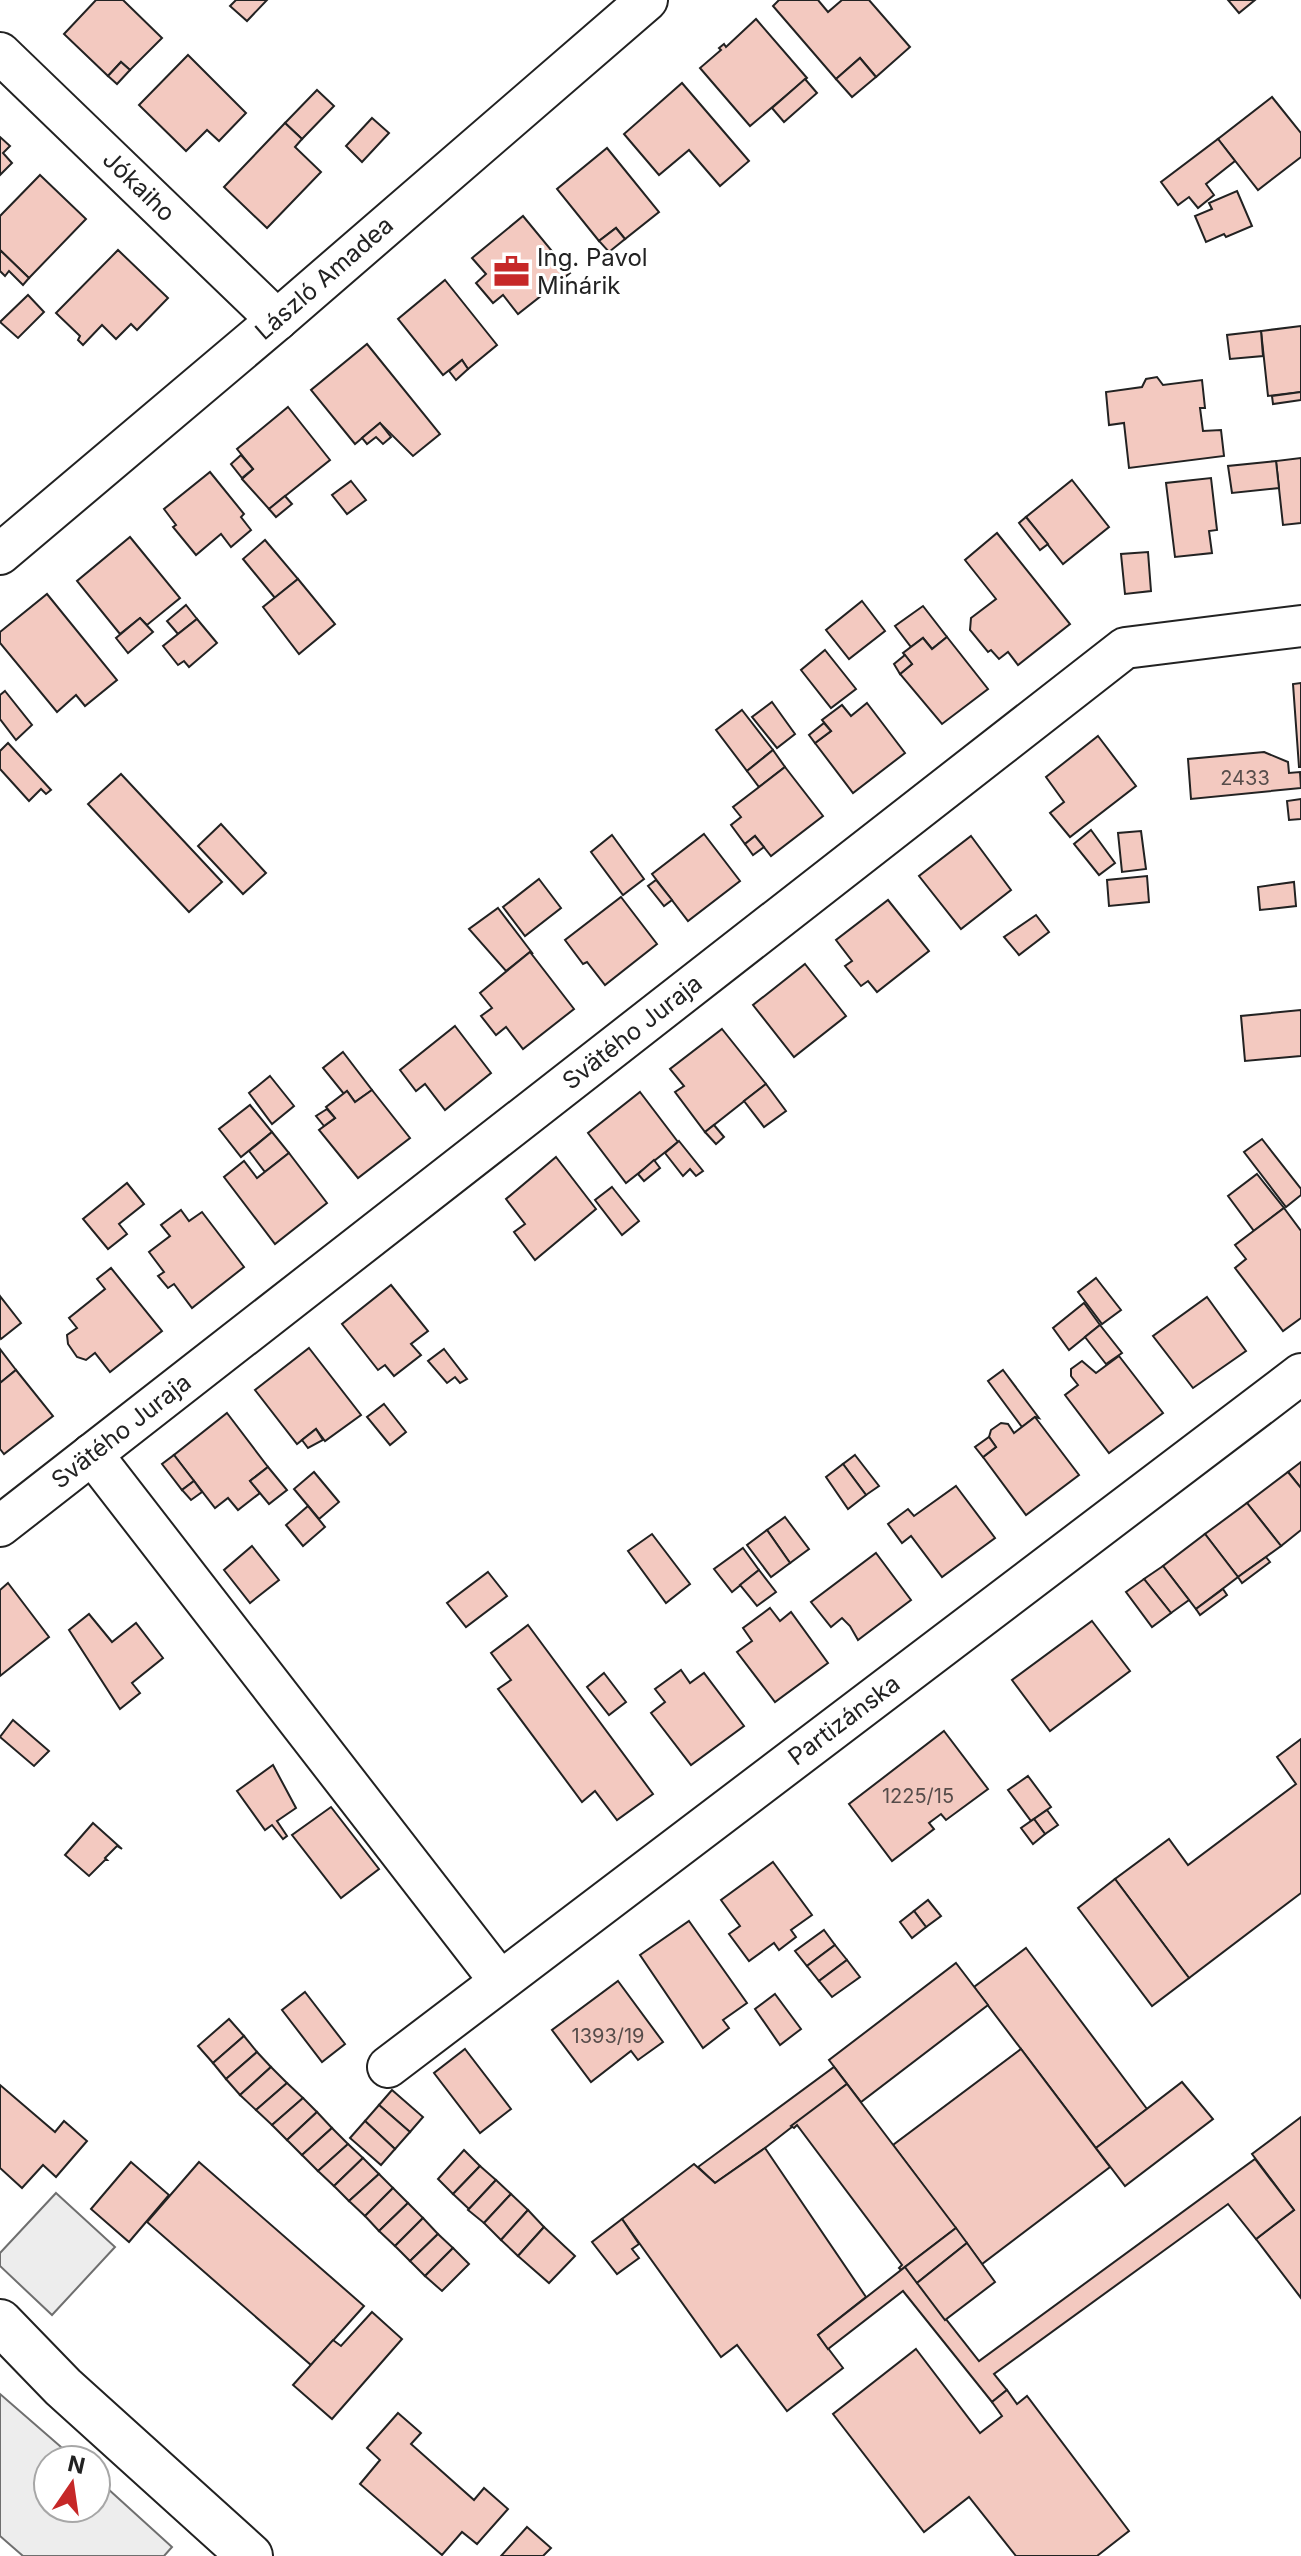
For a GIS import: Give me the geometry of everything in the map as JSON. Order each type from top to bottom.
[{"type":"main road","points":[[0,2322],[63,2387],[250,2556]]},
{"type":"street","name":"László Amadea","points":[[0,554],[277,320],[647,0]]},
{"type":"street","name":"Jókaiho","points":[[0,53],[277,320]]},
{"type":"street","name":"Svätého Juraja","points":[[0,1526],[1125,648],[1301,626]]},
{"type":"street","name":"Partizánska","points":[[388,2067],[1301,1374]]},
{"type":"street","points":[[92,1454],[500,1981]]},
{"type":"shaded area","points":[[56,2193],[115,2247],[52,2315],[0,2266],[0,2253]]},
{"type":"shaded area","points":[[0,2394],[58,2444],[32,2444],[32,2524],[112,2524],[112,2493],[172,2547],[164,2556],[23,2556],[0,2536]]},
{"type":"building","points":[[96,0],[123,0],[162,38],[130,70],[121,62],[108,76],[64,34]]},
{"type":"building","points":[[236,0],[267,0],[247,21],[230,6]]},
{"type":"building","points":[[779,0],[818,0],[828,12],[842,0],[869,0],[910,47],[876,77],[860,58],[836,79],[773,6]]},
{"type":"building","points":[[1228,0],[1255,0],[1239,13]]},
{"type":"building","points":[[756,19],[807,78],[750,126],[700,68],[721,50],[719,48],[724,44],[726,47]]},
{"type":"building","points":[[188,55],[246,113],[219,141],[207,130],[186,151],[139,105]]},
{"type":"building","points":[[860,58],[876,77],[852,97],[836,79]]},
{"type":"building","points":[[121,62],[130,70],[117,84],[108,76]]},
{"type":"building","points":[[805,79],[817,93],[784,122],[772,108]]},
{"type":"building","points":[[682,83],[749,161],[720,186],[689,150],[659,175],[624,134]]},
{"type":"building","points":[[317,90],[334,106],[302,139],[285,123]]},
{"type":"building","points":[[1272,97],[1301,133],[1301,157],[1258,190],[1218,139]]},
{"type":"building","points":[[372,118],[389,133],[362,162],[346,146]]},
{"type":"building","points":[[285,123],[302,139],[295,147],[321,172],[267,228],[224,187]]},
{"type":"building","points":[[0,137],[10,146],[3,153],[12,163],[0,175]]},
{"type":"building","points":[[1218,139],[1235,161],[1206,184],[1214,195],[1198,208],[1189,197],[1178,205],[1161,182]]},
{"type":"building","points":[[607,148],[659,212],[625,239],[616,228],[599,241],[557,189]]},
{"type":"building","points":[[40,175],[86,219],[29,278],[0,250],[0,216]]},
{"type":"building","points":[[1237,191],[1252,226],[1206,242],[1195,216],[1212,209],[1209,203]]},
{"type":"building","points":[[523,216],[570,273],[518,314],[503,295],[493,303],[476,283],[486,274],[472,258]]},
{"type":"building","points":[[616,228],[625,239],[609,252],[599,241]]},
{"type":"building","points":[[0,250],[29,278],[23,285],[9,271],[5,276],[0,271]]},
{"type":"building","points":[[118,250],[168,298],[137,330],[131,324],[116,339],[102,325],[83,345],[78,340],[80,336],[56,313]]},
{"type":"building","points":[[445,280],[497,345],[468,369],[462,360],[443,375],[398,319]]},
{"type":"building","points":[[28,295],[44,312],[18,338],[0,322]]},
{"type":"building","points":[[1301,326],[1301,392],[1268,396],[1261,331]]},
{"type":"building","points":[[1261,331],[1263,356],[1230,359],[1227,335]]},
{"type":"building","points":[[367,344],[440,434],[413,456],[380,423],[355,444],[311,390]]},
{"type":"building","points":[[462,360],[468,369],[456,380],[449,371]]},
{"type":"building","points":[[1157,377],[1163,385],[1202,380],[1205,408],[1200,408],[1203,431],[1221,430],[1224,456],[1129,468],[1124,423],[1109,425],[1106,392],[1142,387],[1146,379]]},
{"type":"building","points":[[1301,392],[1301,400],[1273,404],[1272,396]]},
{"type":"building","points":[[288,407],[330,460],[269,509],[242,479],[253,469],[237,449]]},
{"type":"building","points":[[380,423],[391,437],[383,444],[376,437],[367,444],[362,438]]},
{"type":"building","points":[[241,455],[253,469],[242,478],[231,464]]},
{"type":"building","points":[[1301,458],[1301,523],[1283,525],[1276,461]]},
{"type":"building","points":[[1276,461],[1279,488],[1232,493],[1228,466]]},
{"type":"building","points":[[210,472],[244,514],[241,517],[251,530],[231,547],[221,534],[196,555],[173,527],[176,525],[164,509]]},
{"type":"building","points":[[1211,478],[1217,530],[1209,531],[1212,553],[1175,557],[1166,483]]},
{"type":"building","points":[[1072,480],[1109,527],[1063,564],[1026,517]]},
{"type":"building","points":[[351,481],[366,500],[347,514],[332,495]]},
{"type":"building","points":[[285,496],[292,504],[276,517],[269,509]]},
{"type":"building","points":[[1026,517],[1048,544],[1040,550],[1019,523]]},
{"type":"building","points":[[997,533],[1070,624],[1018,665],[1008,652],[999,659],[991,650],[988,652],[970,630],[971,618],[996,599],[965,560]]},
{"type":"building","points":[[130,537],[180,598],[147,625],[140,618],[120,634],[77,581]]},
{"type":"building","points":[[265,540],[298,579],[275,598],[243,559]]},
{"type":"building","points":[[1148,552],[1151,591],[1125,594],[1121,554]]},
{"type":"building","points":[[298,579],[335,624],[299,654],[263,607]]},
{"type":"building","points":[[47,594],[117,680],[85,706],[76,695],[57,712],[0,643],[0,632]]},
{"type":"building","points":[[862,601],[885,631],[849,659],[826,630]]},
{"type":"building","points":[[186,605],[197,619],[178,634],[167,621]]},
{"type":"building","points":[[923,606],[947,637],[932,649],[923,638],[911,647],[895,626]]},
{"type":"building","points":[[140,618],[153,632],[128,653],[116,638]]},
{"type":"building","points":[[197,619],[217,643],[189,667],[184,661],[178,665],[163,646]]},
{"type":"building","points":[[947,637],[988,689],[942,724],[900,674],[912,664],[903,653],[923,638],[932,649]]},
{"type":"building","points":[[825,650],[856,689],[831,708],[801,670]]},
{"type":"building","points":[[905,655],[912,664],[900,674],[894,664]]},
{"type":"building","points":[[1301,683],[1301,767],[1299,767],[1293,684]]},
{"type":"building","points":[[5,691],[32,725],[16,740],[0,719],[0,695]]},
{"type":"building","points":[[772,702],[795,734],[777,748],[752,717]]},
{"type":"building","points":[[867,703],[905,753],[853,793],[815,743],[831,731],[822,720],[842,705],[851,716]]},
{"type":"building","points":[[742,710],[773,750],[747,771],[716,730]]},
{"type":"building","points":[[824,723],[831,731],[815,743],[809,735]]},
{"type":"building","points":[[1098,736],[1136,786],[1070,837],[1050,813],[1064,802],[1046,777]]},
{"type":"building","points":[[8,743],[51,790],[46,794],[41,789],[29,801],[0,769],[0,751]]},
{"type":"building","points":[[773,750],[785,767],[759,787],[747,771]]},
{"type":"building","points":[[1264,752],[1288,762],[1289,773],[1300,772],[1301,788],[1191,799],[1188,759]]},
{"type":"building","points":[[785,767],[823,816],[771,856],[755,836],[745,844],[731,825],[741,817],[733,807]]},
{"type":"building","points":[[121,774],[222,882],[189,912],[88,804]]},
{"type":"building","points":[[1301,799],[1301,819],[1289,820],[1287,801]]},
{"type":"building","points":[[221,824],[266,873],[243,894],[198,846]]},
{"type":"building","points":[[1091,830],[1115,863],[1099,875],[1074,844]]},
{"type":"building","points":[[1141,831],[1146,869],[1122,872],[1118,833]]},
{"type":"building","points":[[704,834],[740,881],[688,921],[652,874]]},
{"type":"building","points":[[612,835],[644,879],[623,895],[591,852]]},
{"type":"building","points":[[755,836],[764,847],[753,855],[745,844]]},
{"type":"building","points":[[971,836],[1011,890],[961,929],[919,876]]},
{"type":"building","points":[[1147,876],[1149,902],[1109,906],[1107,880]]},
{"type":"building","points":[[539,879],[561,908],[525,936],[503,907]]},
{"type":"building","points":[[656,880],[672,900],[664,906],[648,886]]},
{"type":"building","points":[[1294,882],[1296,906],[1260,910],[1258,887]]},
{"type":"building","points":[[621,897],[657,944],[605,985],[587,962],[583,964],[565,940]]},
{"type":"building","points":[[888,900],[929,951],[877,992],[868,981],[861,986],[845,966],[852,961],[836,940]]},
{"type":"building","points":[[498,908],[533,954],[530,952],[506,971],[469,929]]},
{"type":"building","points":[[1036,915],[1049,932],[1019,955],[1004,937]]},
{"type":"building","points":[[530,952],[574,1009],[523,1049],[506,1027],[496,1035],[481,1016],[492,1008],[480,993]]},
{"type":"building","points":[[805,964],[846,1016],[794,1057],[753,1005]]},
{"type":"building","points":[[1301,1010],[1301,1056],[1245,1061],[1241,1016]]},
{"type":"building","points":[[455,1026],[491,1073],[445,1110],[425,1084],[416,1091],[400,1070]]},
{"type":"building","points":[[722,1029],[766,1084],[705,1132],[675,1092],[684,1086],[670,1069]]},
{"type":"building","points":[[343,1052],[372,1090],[355,1102],[347,1091],[344,1094],[323,1068]]},
{"type":"building","points":[[270,1076],[294,1106],[272,1124],[249,1093]]},
{"type":"building","points":[[766,1084],[786,1111],[764,1127],[744,1101]]},
{"type":"building","points":[[372,1090],[410,1138],[358,1178],[319,1130],[335,1118],[326,1107],[347,1091],[355,1102]]},
{"type":"building","points":[[640,1092],[678,1142],[626,1183],[588,1133]]},
{"type":"building","points":[[250,1105],[272,1132],[241,1157],[219,1129]]},
{"type":"building","points":[[327,1109],[335,1118],[324,1126],[316,1116]]},
{"type":"building","points":[[714,1125],[724,1137],[716,1144],[705,1132]]},
{"type":"building","points":[[272,1132],[289,1153],[265,1172],[249,1151]]},
{"type":"building","points":[[1262,1139],[1301,1189],[1301,1195],[1286,1207],[1244,1152]]},
{"type":"building","points":[[679,1141],[703,1171],[696,1176],[690,1169],[683,1176],[665,1153]]},
{"type":"building","points":[[289,1153],[327,1203],[275,1244],[224,1177],[244,1161],[257,1178]]},
{"type":"building","points":[[556,1157],[596,1209],[535,1260],[514,1232],[525,1224],[506,1199]]},
{"type":"building","points":[[654,1160],[660,1168],[644,1181],[638,1174]]},
{"type":"building","points":[[1257,1174],[1284,1208],[1254,1231],[1228,1196]]},
{"type":"building","points":[[127,1183],[144,1204],[119,1224],[127,1234],[108,1249],[83,1219]]},
{"type":"building","points":[[612,1187],[639,1221],[622,1235],[595,1200]]},
{"type":"building","points":[[1284,1208],[1301,1231],[1301,1318],[1283,1331],[1235,1268],[1246,1259],[1235,1245]]},
{"type":"building","points":[[181,1210],[189,1221],[202,1212],[244,1267],[192,1308],[174,1284],[168,1288],[158,1276],[164,1272],[149,1252],[170,1236],[161,1225]]},
{"type":"building","points":[[111,1268],[162,1331],[110,1372],[95,1353],[86,1360],[77,1357],[68,1344],[67,1335],[77,1328],[69,1318],[105,1289],[97,1279]]},
{"type":"building","points":[[1096,1278],[1121,1310],[1102,1324],[1078,1292]]},
{"type":"building","points":[[391,1285],[428,1331],[411,1344],[421,1355],[394,1376],[385,1365],[378,1370],[342,1324]]},
{"type":"building","points":[[0,1296],[21,1323],[1,1339],[0,1337]]},
{"type":"building","points":[[1207,1297],[1246,1351],[1193,1388],[1153,1336]]},
{"type":"building","points":[[1084,1303],[1100,1325],[1069,1350],[1053,1328]]},
{"type":"building","points":[[1100,1325],[1122,1353],[1106,1364],[1085,1337]]},
{"type":"building","points":[[309,1348],[361,1415],[325,1441],[316,1429],[297,1444],[255,1390]]},
{"type":"building","points":[[0,1349],[16,1370],[0,1383]]},
{"type":"building","points":[[444,1349],[467,1379],[460,1383],[455,1377],[447,1383],[428,1361]]},
{"type":"building","points":[[1119,1356],[1163,1413],[1109,1453],[1065,1395],[1078,1385],[1071,1376],[1071,1369],[1082,1361],[1096,1373]]},
{"type":"building","points":[[16,1370],[53,1416],[4,1454],[0,1449],[0,1383]]},
{"type":"building","points":[[1003,1370],[1039,1418],[1035,1417],[1022,1427],[988,1381]]},
{"type":"building","points":[[384,1404],[406,1432],[390,1445],[367,1417]]},
{"type":"building","points":[[227,1413],[268,1467],[250,1481],[260,1493],[238,1510],[228,1498],[215,1508],[174,1455]]},
{"type":"building","points":[[1035,1417],[1079,1475],[1026,1515],[983,1457],[996,1447],[989,1437],[991,1430],[1001,1423],[1008,1424],[1014,1433]]},
{"type":"building","points":[[316,1429],[323,1440],[308,1448],[302,1440]]},
{"type":"building","points":[[989,1437],[996,1447],[983,1457],[975,1447]]},
{"type":"building","points":[[174,1455],[194,1481],[182,1490],[162,1464]]},
{"type":"building","points":[[855,1455],[879,1486],[866,1495],[843,1464]]},
{"type":"building","points":[[1301,1462],[1301,1488],[1288,1472]]},
{"type":"building","points":[[843,1464],[866,1495],[848,1509],[826,1477]]},
{"type":"building","points":[[268,1467],[287,1490],[269,1504],[250,1481]]},
{"type":"building","points":[[314,1472],[339,1502],[319,1519],[294,1489]]},
{"type":"building","points":[[1288,1472],[1301,1488],[1301,1530],[1281,1546],[1247,1503]]},
{"type":"building","points":[[194,1481],[202,1492],[191,1500],[182,1490]]},
{"type":"building","points":[[956,1486],[995,1538],[942,1577],[911,1536],[902,1543],[888,1524],[908,1509],[914,1516]]},
{"type":"building","points":[[1247,1503],[1281,1546],[1238,1577],[1205,1534]]},
{"type":"building","points":[[308,1506],[325,1527],[303,1546],[286,1525]]},
{"type":"building","points":[[785,1517],[809,1549],[790,1563],[767,1530]]},
{"type":"building","points":[[767,1530],[790,1563],[771,1577],[747,1545]]},
{"type":"building","points":[[652,1534],[690,1584],[666,1603],[628,1551]]},
{"type":"building","points":[[1205,1534],[1238,1577],[1196,1609],[1163,1566]]},
{"type":"building","points":[[252,1546],[279,1580],[250,1603],[224,1570]]},
{"type":"building","points":[[743,1548],[759,1570],[732,1592],[714,1569]]},
{"type":"building","points":[[876,1553],[911,1600],[858,1640],[842,1618],[831,1627],[811,1602]]},
{"type":"building","points":[[1266,1557],[1270,1562],[1242,1583],[1238,1577]]},
{"type":"building","points":[[1163,1566],[1189,1600],[1171,1613],[1144,1579]]},
{"type":"building","points":[[759,1570],[776,1592],[757,1606],[740,1585]]},
{"type":"building","points":[[488,1572],[507,1596],[466,1627],[447,1603]]},
{"type":"building","points":[[1144,1579],[1171,1613],[1152,1627],[1126,1592]]},
{"type":"building","points":[[8,1583],[49,1637],[0,1676],[0,1590]]},
{"type":"building","points":[[1223,1589],[1227,1595],[1200,1615],[1196,1609]]},
{"type":"building","points":[[770,1608],[780,1621],[791,1612],[828,1663],[775,1702],[737,1652],[752,1641],[743,1628]]},
{"type":"building","points":[[89,1614],[112,1642],[136,1623],[163,1658],[132,1683],[140,1693],[120,1709],[69,1630]]},
{"type":"building","points":[[1092,1621],[1130,1671],[1050,1731],[1012,1680]]},
{"type":"building","points":[[528,1625],[653,1794],[617,1820],[595,1791],[582,1802],[498,1689],[511,1680],[491,1653]]},
{"type":"building","points":[[681,1670],[690,1683],[704,1673],[744,1726],[691,1765],[651,1713],[665,1702],[655,1689]]},
{"type":"building","points":[[604,1673],[626,1702],[609,1715],[587,1687]]},
{"type":"building","points":[[13,1720],[49,1751],[34,1766],[0,1737]]},
{"type":"building","points":[[944,1731],[988,1789],[946,1820],[941,1814],[929,1823],[934,1829],[892,1861],[849,1804]]},
{"type":"building","points":[[1301,1739],[1301,1893],[1189,1978],[1115,1879],[1169,1839],[1188,1865],[1296,1784],[1277,1757]]},
{"type":"building","points":[[273,1765],[296,1808],[277,1821],[287,1836],[283,1839],[272,1825],[265,1830],[237,1791]]},
{"type":"building","points":[[1028,1776],[1051,1807],[1031,1821],[1008,1790]]},
{"type":"building","points":[[331,1807],[379,1869],[341,1898],[292,1835]]},
{"type":"building","points":[[1047,1810],[1058,1825],[1045,1834],[1034,1819]]},
{"type":"building","points":[[1034,1819],[1045,1834],[1033,1844],[1021,1828]]},
{"type":"building","points":[[93,1823],[122,1849],[117,1846],[89,1876],[65,1855]]},
{"type":"building","points":[[773,1862],[812,1915],[791,1930],[796,1937],[779,1950],[774,1943],[749,1961],[729,1934],[740,1926],[721,1900]]},
{"type":"building","points":[[1115,1879],[1189,1978],[1152,2006],[1078,1908]]},
{"type":"building","points":[[928,1900],[941,1916],[926,1927],[914,1911]]},
{"type":"building","points":[[914,1911],[926,1927],[912,1938],[900,1922]]},
{"type":"building","points":[[689,1921],[747,2003],[723,2020],[729,2028],[703,2048],[640,1955]]},
{"type":"building","points":[[824,1930],[835,1945],[807,1966],[795,1951]]},
{"type":"building","points":[[835,1945],[847,1960],[819,1981],[807,1966]]},
{"type":"building","points":[[1026,1948],[1147,2109],[1096,2148],[974,1987]]},
{"type":"building","points":[[847,1960],[860,1977],[832,1997],[819,1981]]},
{"type":"building","points":[[956,1963],[988,2005],[861,2102],[829,2060]]},
{"type":"building","points":[[618,1981],[663,2042],[638,2060],[631,2051],[591,2082],[552,2030]]},
{"type":"building","points":[[305,1992],[345,2044],[322,2062],[282,2010]]},
{"type":"building","points":[[775,1994],[801,2029],[780,2045],[755,2009]]},
{"type":"building","points":[[229,2019],[244,2036],[213,2063],[198,2046]]},
{"type":"building","points":[[244,2036],[257,2052],[226,2079],[213,2063]]},
{"type":"building","points":[[465,2049],[511,2109],[480,2133],[434,2073]]},
{"type":"building","points":[[1021,2049],[1110,2167],[982,2264],[893,2145]]},
{"type":"building","points":[[257,2052],[271,2067],[240,2095],[226,2079]]},
{"type":"building","points":[[271,2067],[287,2083],[256,2110],[240,2095]]},
{"type":"building","points":[[834,2067],[847,2084],[765,2148],[715,2183],[698,2167]]},
{"type":"building","points":[[1182,2082],[1213,2119],[1125,2186],[1096,2148]]},
{"type":"building","points":[[287,2083],[303,2098],[272,2125],[256,2110]]},
{"type":"building","points":[[847,2084],[956,2228],[901,2270],[902,2265],[797,2125],[794,2128],[791,2126]]},
{"type":"building","points":[[0,2085],[55,2132],[64,2121],[87,2141],[56,2177],[43,2165],[22,2188],[0,2168]]},
{"type":"building","points":[[392,2090],[423,2117],[410,2132],[379,2105]]},
{"type":"building","points":[[303,2098],[317,2112],[287,2140],[272,2125]]},
{"type":"building","points":[[379,2105],[410,2132],[395,2149],[365,2121]]},
{"type":"building","points":[[317,2112],[332,2128],[302,2155],[287,2140]]},
{"type":"building","points":[[1301,2117],[1301,2298],[1256,2239],[1294,2210],[1252,2154]]},
{"type":"building","points":[[365,2121],[395,2149],[381,2165],[350,2138]]},
{"type":"building","points":[[332,2128],[348,2144],[318,2171],[302,2155]]},
{"type":"building","points":[[348,2144],[363,2158],[334,2186],[318,2171]]},
{"type":"building","points":[[765,2148],[866,2297],[818,2335],[843,2368],[787,2411],[737,2345],[721,2357],[622,2219],[694,2164],[715,2183]]},
{"type":"building","points":[[464,2150],[480,2166],[453,2194],[438,2179]]},
{"type":"building","points":[[363,2158],[379,2174],[349,2201],[334,2186]]},
{"type":"building","points":[[1255,2159],[1294,2210],[1256,2239],[1228,2204],[994,2374],[1007,2390],[992,2402],[903,2291],[828,2349],[818,2335],[905,2267],[979,2361]]},
{"type":"building","points":[[131,2162],[169,2195],[129,2242],[91,2209]]},
{"type":"building","points":[[199,2162],[364,2306],[311,2365],[147,2222]]},
{"type":"building","points":[[480,2166],[496,2180],[469,2209],[453,2194]]},
{"type":"building","points":[[379,2174],[393,2188],[365,2216],[349,2201]]},
{"type":"building","points":[[496,2180],[511,2194],[484,2223],[468,2210]]},
{"type":"building","points":[[393,2188],[408,2203],[379,2231],[365,2216]]},
{"type":"building","points":[[511,2194],[528,2210],[501,2240],[484,2223]]},
{"type":"building","points":[[408,2203],[423,2218],[395,2246],[379,2231]]},
{"type":"building","points":[[528,2210],[544,2227],[518,2256],[501,2240]]},
{"type":"building","points":[[423,2218],[438,2234],[410,2261],[395,2246]]},
{"type":"building","points":[[622,2219],[639,2244],[632,2249],[639,2258],[617,2274],[592,2242]]},
{"type":"building","points":[[544,2227],[575,2256],[549,2283],[518,2256]]},
{"type":"building","points":[[956,2228],[967,2243],[917,2283],[905,2267]]},
{"type":"building","points":[[438,2234],[453,2248],[425,2276],[410,2261]]},
{"type":"building","points":[[967,2243],[995,2282],[945,2320],[917,2283]]},
{"type":"building","points":[[453,2248],[469,2264],[442,2291],[425,2276]]},
{"type":"building","points":[[372,2312],[402,2339],[332,2419],[293,2385],[333,2340],[341,2346]]},
{"type":"building","points":[[916,2349],[980,2433],[1002,2416],[992,2402],[1007,2390],[1017,2404],[1027,2396],[1129,2531],[1097,2556],[1016,2556],[969,2497],[924,2532],[833,2414]]},
{"type":"building","points":[[398,2413],[421,2433],[411,2444],[474,2500],[484,2488],[508,2509],[477,2544],[462,2532],[442,2555],[360,2484],[380,2460],[367,2448]]},
{"type":"building","points":[[527,2527],[551,2548],[543,2556],[501,2556]]},
{"type":"place","name":"Ing. Pavol Minárik","points":[[511,271]]}]
